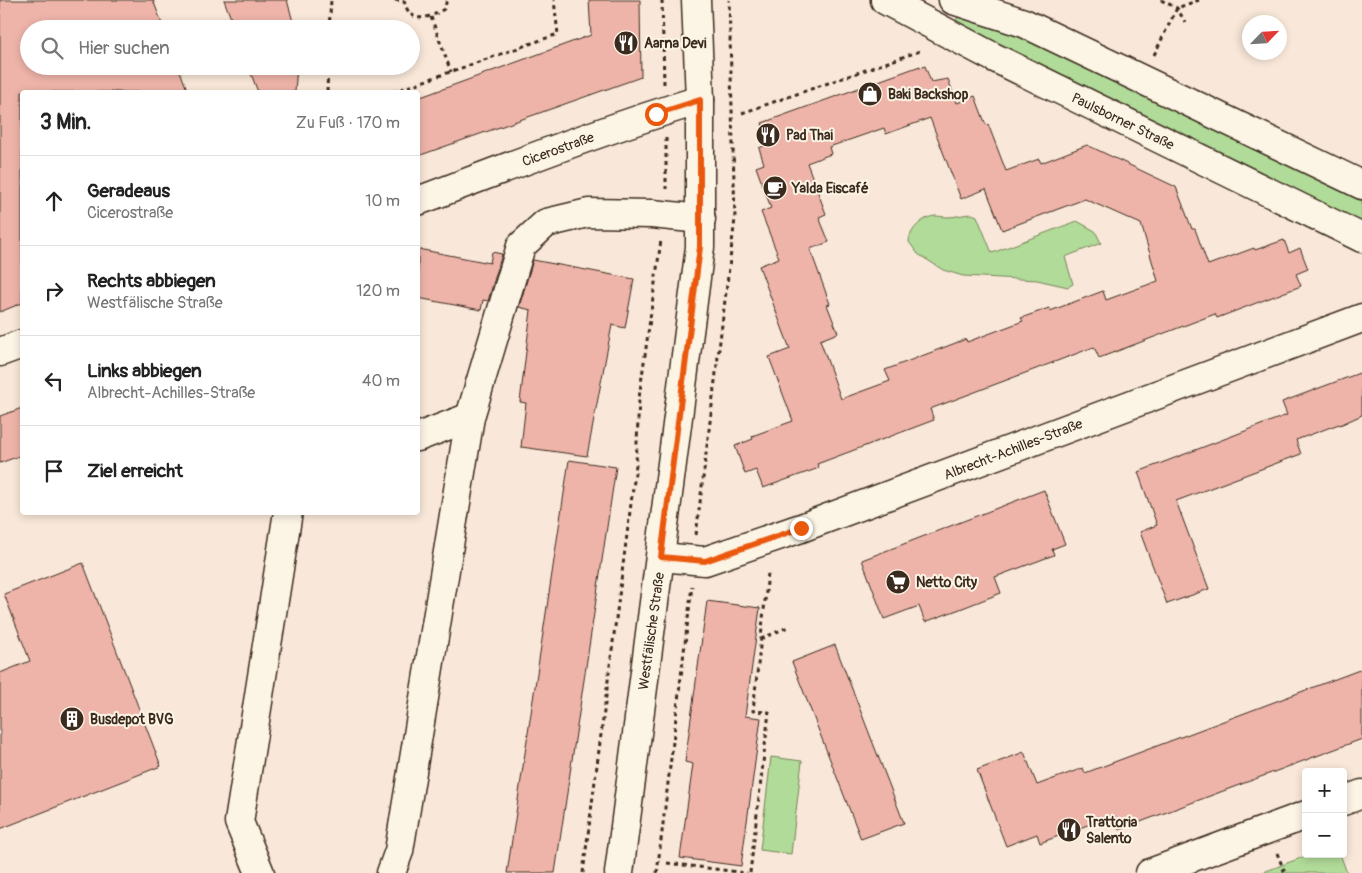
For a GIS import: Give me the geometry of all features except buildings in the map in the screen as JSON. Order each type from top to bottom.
[{"type":"street","name":"Westfälische Straße","points":[[619,873],[700,247],[700,100],[696,0]]},
{"type":"street","name":"Paulsborner Straße","points":[[885,0],[993,57],[1362,238]]},
{"type":"street","points":[[953,0],[1024,23],[1362,185]]},
{"type":"street","name":"Cicerostraße","points":[[420,199],[579,141],[700,100]]},
{"type":"street","points":[[391,873],[399,851],[470,417],[521,246],[546,223],[588,214],[652,214],[701,219]]},
{"type":"street","name":"Albrecht-Achilles-Straße","points":[[661,557],[705,561],[801,528],[1362,318]]},
{"type":"street","points":[[0,352],[20,345]]},
{"type":"street","points":[[420,436],[470,417]]},
{"type":"street","points":[[260,873],[240,822],[288,515]]},
{"type":"street","points":[[1347,800],[1362,794]]},
{"type":"street","points":[[1150,873],[1302,817]]},
{"type":"path","points":[[330,20],[331,0]]},
{"type":"path","points":[[395,0],[404,1],[410,12],[420,18],[431,18],[444,9],[446,0]]},
{"type":"path","points":[[399,90],[558,34],[554,0]]},
{"type":"path","points":[[662,0],[664,89]]},
{"type":"path","points":[[1160,0],[1177,8],[1185,22]]},
{"type":"path","points":[[1154,55],[1177,8],[1199,0]]},
{"type":"path","points":[[431,18],[451,72]]},
{"type":"path","points":[[742,113],[931,47]]},
{"type":"path","points":[[328,75],[328,90]]},
{"type":"path","points":[[666,141],[667,184]]},
{"type":"path","points":[[583,873],[636,465],[639,398],[660,249]]},
{"type":"path","points":[[667,863],[748,873],[769,712],[753,711],[768,573]]},
{"type":"path","points":[[657,873],[692,586]]},
{"type":"path","points":[[761,639],[790,626]]},
{"type":"green space","points":[[960,13],[1028,40],[1362,201],[1362,225],[954,24]]},
{"type":"green space","points":[[972,214],[977,216],[992,253],[1077,221],[1095,231],[1101,243],[1065,257],[1073,284],[1068,287],[1037,280],[963,276],[943,270],[918,254],[909,242],[914,229],[930,217]]},
{"type":"green space","points":[[771,757],[802,761],[791,854],[760,850]]},
{"type":"green space","points":[[1302,857],[1341,858],[1347,873],[1261,873]]},
{"type":"place","name":"Aarna Devi","points":[[626,43]]},
{"type":"place","name":"Baki Backshop","points":[[870,94]]},
{"type":"place","name":"Pad Thai","points":[[768,135]]},
{"type":"place","name":"Yalda Eiscafé","points":[[775,188]]},
{"type":"place","name":"Netto City","points":[[898,582]]},
{"type":"place","name":"Busdepot BVG","points":[[72,719]]},
{"type":"place","name":"Trattoria Salento","points":[[1069,830]]},
{"type":"route","points":[[656,114],[700,100],[700,247],[661,557],[705,561],[801,528]]}]
